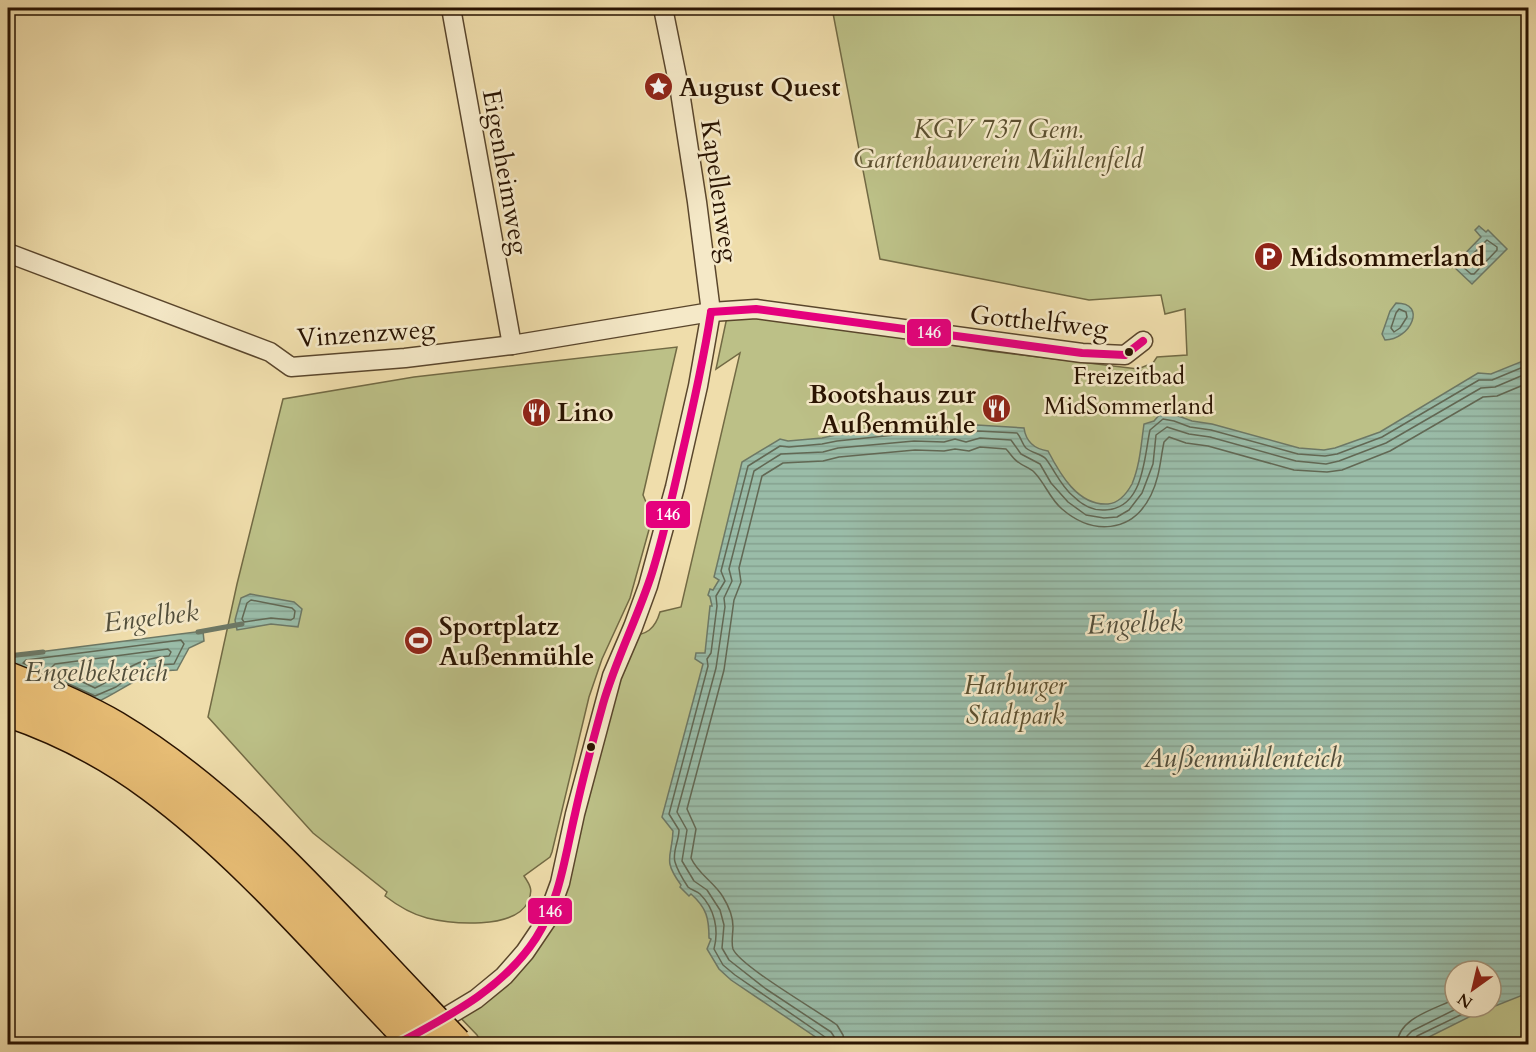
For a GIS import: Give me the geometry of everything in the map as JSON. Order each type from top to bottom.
[{"type":"highway","points":[[8,679],[76,707],[115,728],[159,773],[196,819],[253,872],[407,1029],[456,1044]]},
{"type":"highway","points":[[8,710],[70,736],[109,758],[159,773]]},
{"type":"street","name":"Eigenheimweg","points":[[451,8],[512,345]]},
{"type":"street","name":"Kapellenweg","points":[[407,1029],[455,1012],[497,982],[516,964],[546,921],[560,883],[604,702],[648,586],[660,547],[698,386],[711,312],[680,92],[663,8]]},
{"type":"street","name":"Vinzenzweg","points":[[8,254],[270,352],[291,367],[405,358],[512,345],[711,312]]},
{"type":"street","name":"Gotthelfweg","points":[[711,312],[756,309],[1082,353],[1125,355],[1143,341]]},
{"type":"green space","name":"Harburger Stadtpark","points":[[832,8],[1528,8],[1528,1044],[482,1044],[477,1035],[455,1012],[535,939],[629,636],[641,634],[653,627],[660,612],[681,607],[740,353],[716,369],[727,317],[730,315],[792,320],[809,326],[819,324],[989,351],[1138,369],[1153,363],[1157,357],[1187,355],[1185,309],[1165,314],[1161,295],[1089,300],[880,259]]},
{"type":"green space","name":"Sportplatz Außenmühle","points":[[677,347],[643,495],[651,514],[650,526],[630,598],[602,659],[589,697],[550,857],[524,876],[530,889],[530,898],[521,911],[510,917],[496,921],[466,923],[438,920],[410,912],[385,896],[387,892],[313,833],[208,717],[237,584],[283,399],[414,377]]},
{"type":"water","points":[[1479,226],[1486,232],[1488,230],[1507,249],[1472,284],[1453,266],[1481,237],[1475,230]]},
{"type":"water","points":[[1396,303],[1406,305],[1411,309],[1412,322],[1402,334],[1385,340],[1382,334],[1390,311]]},
{"type":"water","name":"Außenmühlenteich","points":[[1528,359],[1528,993],[1503,1003],[1503,959],[1443,959],[1443,1019],[1465,1019],[1415,1044],[826,1044],[731,980],[719,969],[707,949],[711,939],[704,909],[691,894],[689,896],[680,887],[670,864],[673,831],[662,817],[703,664],[695,659],[696,653],[705,653],[710,606],[712,606],[708,595],[710,589],[713,590],[719,580],[714,577],[742,462],[780,439],[788,441],[822,438],[915,427],[945,429],[953,424],[962,424],[965,429],[977,425],[1024,428],[1029,441],[1035,447],[1048,451],[1071,487],[1088,500],[1108,504],[1116,502],[1128,491],[1139,462],[1144,424],[1154,421],[1160,414],[1170,413],[1192,421],[1212,424],[1299,448],[1324,450],[1380,432],[1478,373],[1491,374]]},
{"type":"water","points":[[250,594],[294,602],[302,609],[298,627],[271,624],[237,630],[235,620],[241,598]]},
{"type":"water","name":"Engelbekteich","points":[[203,631],[204,641],[189,648],[177,670],[143,677],[95,703],[8,665],[8,656]]},
{"type":"waterway","name":"Engelbek","points":[[198,632],[242,624]]},
{"type":"waterway","name":"Engelbek","points":[[8,656],[43,652]]},
{"type":"transit line","name":"146","points":[[711,312],[756,309],[1082,353],[1125,355],[1143,341]]},
{"type":"transit line","name":"146","points":[[397,1044],[474,1000],[508,972],[536,938],[551,908],[561,878],[581,786],[603,704],[660,547],[692,409],[711,312]]},
{"type":"place","name":"August Quest","points":[[658,87]]},
{"type":"place","name":"Midsommerland","points":[[1269,257]]},
{"type":"place","name":"Freizeitbad MidSommerland","points":[[1129,352]]},
{"type":"place","name":"Bootshaus zur Außenmühle","points":[[997,409]]},
{"type":"place","name":"Lino","points":[[536,412]]},
{"type":"place","name":"Sportplatz Außenmühle","points":[[418,641]]},
{"type":"park label","name":"KGV 737 Gem. Gartenbauverein Mühlenfeld","points":[[998,144]]}]
